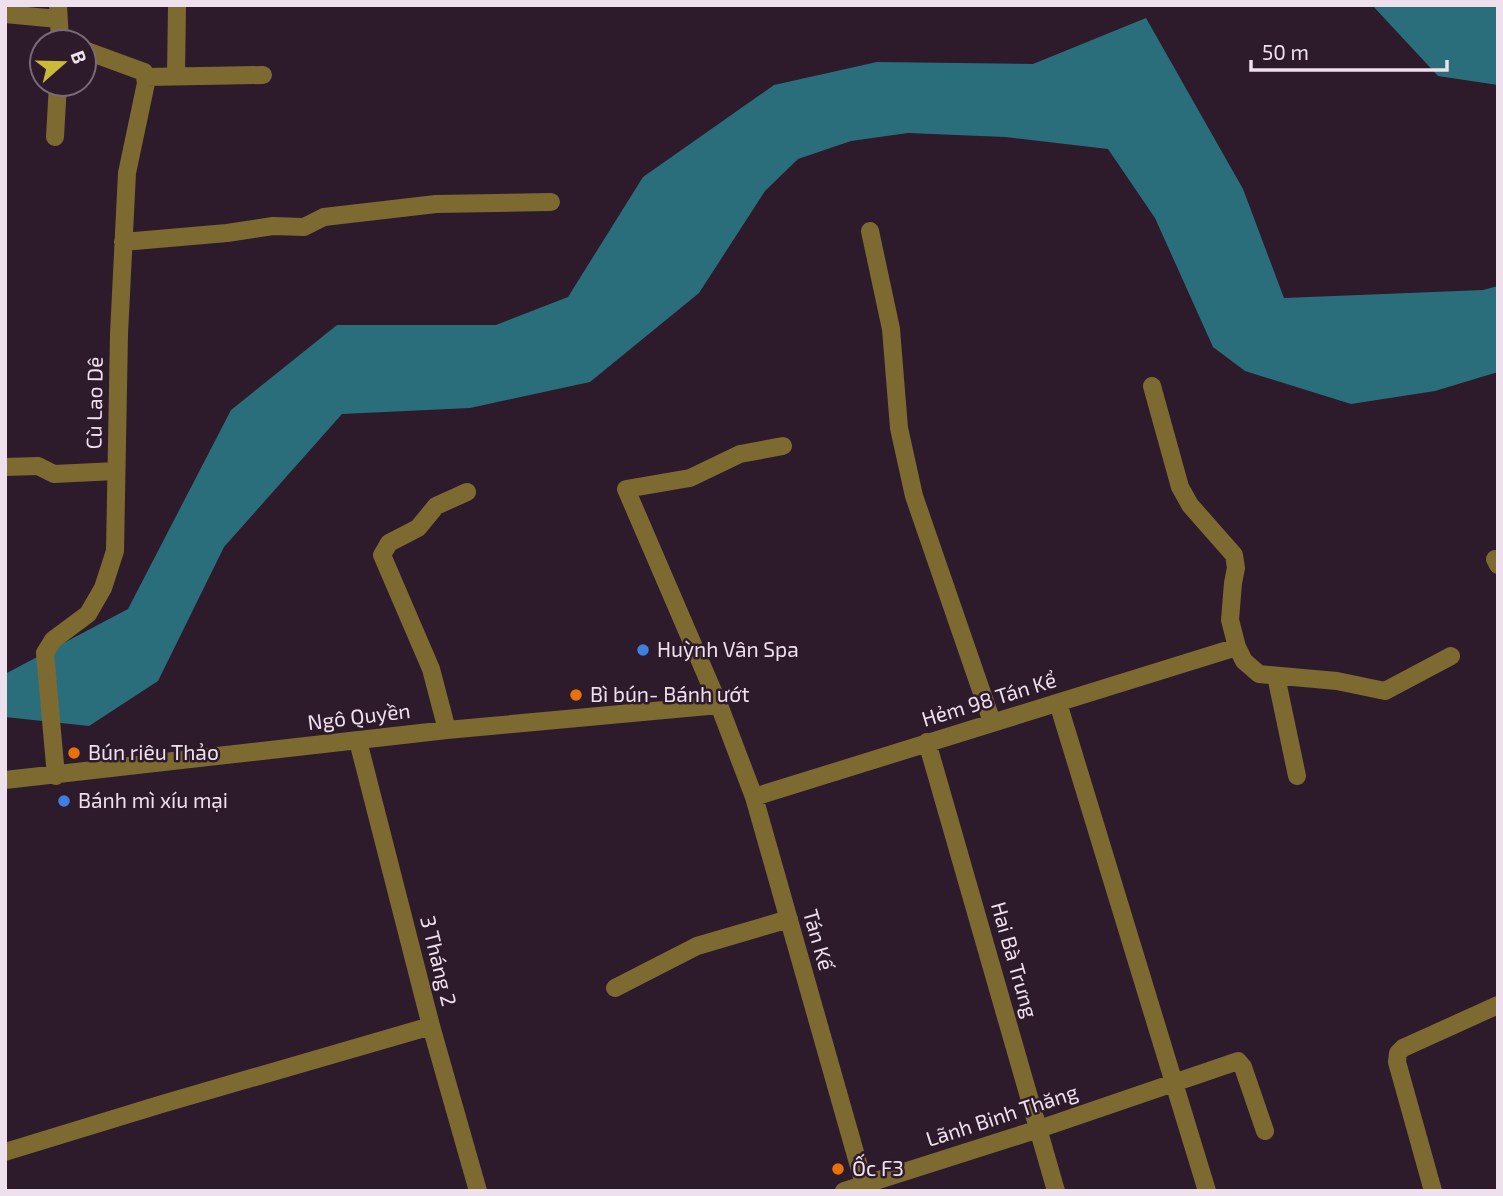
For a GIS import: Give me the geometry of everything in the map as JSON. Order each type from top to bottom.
[{"type":"street","points":[[176,76],[177,5]]},
{"type":"street","points":[[5,13],[58,12]]},
{"type":"street","points":[[98,55],[144,72],[146,77],[263,75]]},
{"type":"street","name":"Cù Lao Dê","points":[[57,776],[45,653],[53,640],[88,614],[103,588],[114,551],[127,173],[146,77]]},
{"type":"street","points":[[55,137],[57,98]]},
{"type":"street","points":[[123,242],[273,226],[304,227],[324,217],[436,204],[551,202]]},
{"type":"street","points":[[870,231],[891,329],[899,428],[914,496],[992,722]]},
{"type":"street","points":[[1152,386],[1180,487],[1190,505],[1234,555],[1237,568],[1230,620],[1237,648],[1244,661],[1259,674],[1337,681],[1385,691],[1451,656]]},
{"type":"street","name":"Tán Kế","points":[[783,446],[740,454],[690,478],[626,489],[719,705],[754,797],[865,1188]]},
{"type":"street","points":[[5,467],[37,466],[54,474],[116,471]]},
{"type":"street","points":[[447,730],[431,669],[382,555],[388,543],[418,528],[436,506],[467,492]]},
{"type":"street","name":"Hẻm 98 Tán Kể","points":[[754,797],[1237,648]]},
{"type":"street","points":[[1276,676],[1297,775]]},
{"type":"street","points":[[1058,703],[1207,1191]]},
{"type":"street","name":"Ngô Quyền","points":[[5,780],[447,730],[719,705]]},
{"type":"street","name":"3 Tháng 2","points":[[358,741],[431,1026],[478,1191]]},
{"type":"street","name":"Hai Bà Trưng","points":[[927,742],[1056,1191]]},
{"type":"street","points":[[615,988],[697,946],[789,919]]},
{"type":"street","points":[[1433,1191],[1397,1062],[1398,1053],[1403,1048],[1498,1005]]},
{"type":"street","points":[[5,1152],[431,1026]]},
{"type":"street","name":"Lãnh Binh Thăng","points":[[844,1191],[865,1188],[1238,1060],[1243,1067],[1265,1131]]},
{"type":"water","points":[[1372,5],[1498,5],[1498,85],[1438,76]]},
{"type":"water","points":[[1146,18],[1243,189],[1284,298],[1483,290],[1498,286],[1498,372],[1435,391],[1351,404],[1245,371],[1213,347],[1155,218],[1108,149],[1005,137],[908,133],[851,141],[798,159],[765,191],[699,293],[590,382],[470,408],[342,414],[224,547],[158,681],[89,726],[5,717],[5,674],[128,609],[231,410],[337,325],[496,325],[568,297],[643,177],[774,85],[877,62],[1033,64]]},
{"type":"place","name":"Huỳnh Vân Spa","points":[[643,650]]},
{"type":"place","name":"Bì bún- Bánh ướt","points":[[576,695]]},
{"type":"place","name":"Bún riêu Thảo","points":[[74,753]]},
{"type":"place","name":"Bánh mì xíu mại","points":[[64,801]]},
{"type":"place","name":"Ốc F3","points":[[838,1169]]}]
